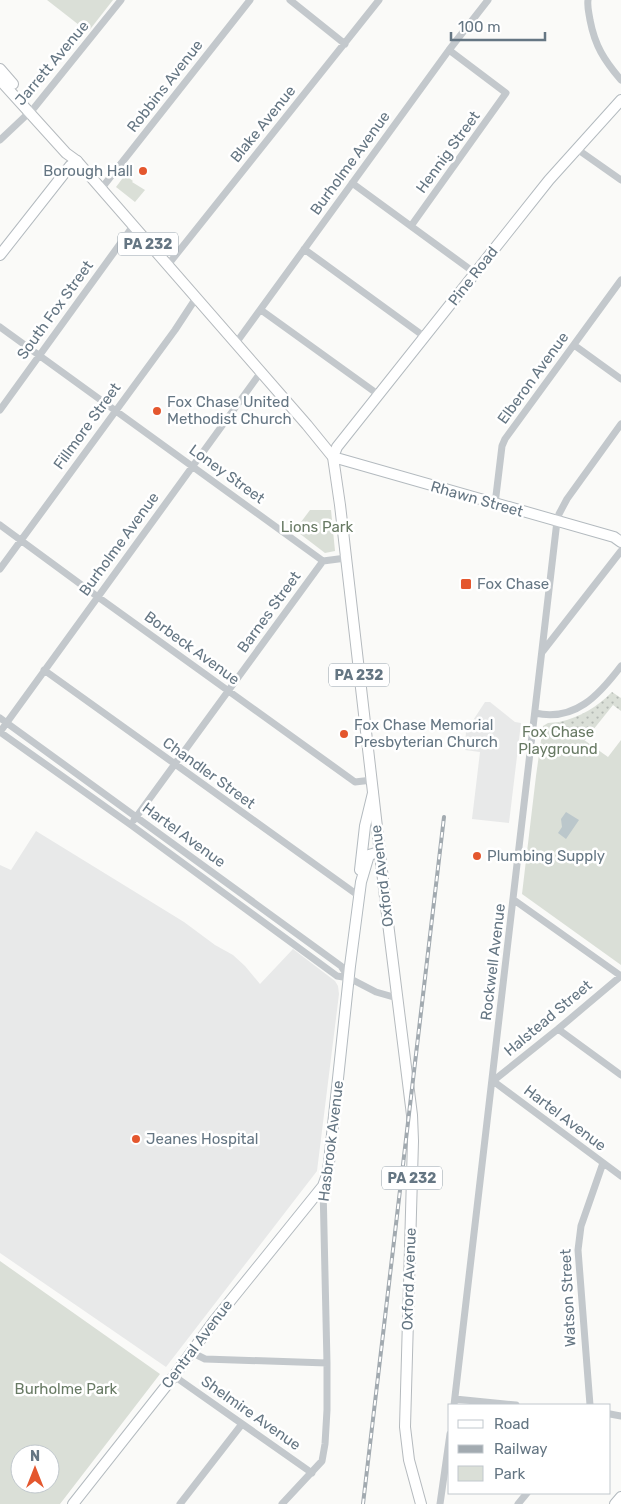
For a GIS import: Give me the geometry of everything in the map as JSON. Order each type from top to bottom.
[{"type":"main road","name":"PA 232","points":[[0,70],[32,110]]},
{"type":"main road","name":"PA 232","points":[[0,80],[72,150],[77,161],[196,298]]},
{"type":"main road","name":"Pine Road","points":[[333,457],[337,447],[535,196],[621,100]]},
{"type":"main road","points":[[0,255],[70,166],[77,161]]},
{"type":"main road","name":"Oxford Avenue","points":[[196,298],[326,446],[333,457],[336,471],[379,852],[413,1127],[405,1427],[409,1460],[421,1504]]},
{"type":"main road","name":"Rhawn Street","points":[[333,457],[614,537],[621,542]]},
{"type":"main road","name":"Hasbrook Avenue","points":[[361,882],[360,861],[373,792]]},
{"type":"main road","name":"Hasbrook Avenue","points":[[323,1186],[328,1172],[361,882],[369,855],[379,852]]},
{"type":"main road","name":"Central Avenue","points":[[73,1504],[287,1228],[323,1186]]},
{"type":"main road","points":[[615,1504],[621,1497]]},
{"type":"street","name":"Jarrett Avenue","points":[[0,140],[32,110],[121,0]]},
{"type":"street","name":"Robbins Avenue","points":[[101,189],[250,0]]},
{"type":"street","points":[[290,0],[345,44]]},
{"type":"street","name":"Blake Avenue","points":[[167,266],[379,0]]},
{"type":"street","name":"Burholme Avenue","points":[[236,343],[449,50],[488,0]]},
{"type":"street","points":[[588,0],[587,6],[600,53],[621,80]]},
{"type":"street","name":"Hennig Street","points":[[412,226],[506,93],[449,50]]},
{"type":"street","points":[[577,149],[621,180]]},
{"type":"street","points":[[352,183],[475,273]]},
{"type":"street","name":"South Fox Street","points":[[0,410],[133,226]]},
{"type":"street","points":[[304,249],[425,337]]},
{"type":"street","name":"Elberon Avenue","points":[[495,504],[501,453],[505,439],[621,280]]},
{"type":"street","name":"Fillmore Street","points":[[0,570],[175,330],[196,298]]},
{"type":"street","points":[[261,310],[379,395]]},
{"type":"street","name":"Loney Street","points":[[0,326],[323,561]]},
{"type":"street","points":[[574,345],[621,379]]},
{"type":"street","name":"Burholme Avenue","points":[[0,732],[3,721],[44,670],[98,597],[261,372]]},
{"type":"street","name":"Rockwell Avenue","points":[[454,1402],[557,521],[567,499],[621,424]]},
{"type":"street","name":"Borbeck Avenue","points":[[0,525],[228,692],[355,782],[372,780]]},
{"type":"street","points":[[542,652],[621,551]]},
{"type":"street","points":[[323,561],[346,558]]},
{"type":"street","name":"Barnes Street","points":[[131,825],[323,561]]},
{"type":"street","points":[[535,713],[550,715],[577,709],[596,697],[621,666]]},
{"type":"street","name":"Chandler Street","points":[[44,670],[359,896]]},
{"type":"street","name":"Hartel Avenue","points":[[3,721],[341,966],[349,978]]},
{"type":"street","name":"Hartel Avenue","points":[[0,732],[337,976],[349,978],[376,992],[397,998]]},
{"type":"street","points":[[514,900],[621,976]]},
{"type":"street","name":"Halstead Street","points":[[493,1081],[621,976]]},
{"type":"street","points":[[558,1029],[621,1075]]},
{"type":"street","name":"Hartel Avenue","points":[[493,1081],[621,1176]]},
{"type":"street","name":"Watson Street","points":[[590,1404],[578,1250],[581,1226],[603,1163]]},
{"type":"street","name":"Hasbrook Avenue","points":[[282,1504],[322,1461],[325,1444],[327,1362],[323,1186]]},
{"type":"street","points":[[191,1352],[205,1359],[327,1362]]},
{"type":"street","name":"Shelmire Avenue","points":[[174,1376],[312,1473]]},
{"type":"street","points":[[454,1402],[495,1404]]},
{"type":"street","points":[[180,1504],[242,1424]]},
{"type":"street","points":[[440,1504],[448,1448]]},
{"type":"street","points":[[518,1504],[526,1494]]},
{"type":"shaded area","points":[[485,702],[490,702],[515,722],[521,723],[509,823],[472,819],[480,752],[465,750],[466,731]]},
{"type":"shaded area","points":[[566,812],[579,820],[566,839],[558,833],[562,827],[561,819]]},
{"type":"shaded area","points":[[36,831],[184,922],[215,945],[233,955],[260,984],[293,949],[335,981],[338,986],[339,994],[317,1171],[166,1367],[0,1253],[0,865],[11,870]]},
{"type":"green space","points":[[47,0],[113,0],[88,32]]},
{"type":"green space","points":[[125,175],[145,190],[135,202],[116,187]]},
{"type":"green space","name":"Lions Park","points":[[310,510],[331,510],[335,551],[325,553],[295,530]]},
{"type":"green space","points":[[612,692],[621,698],[621,711],[613,705],[585,740],[559,722],[588,711]]},
{"type":"green space","name":"Fox Chase Playground","points":[[559,722],[608,757],[621,740],[621,965],[522,894],[543,726],[548,723]]},
{"type":"green space","name":"Burholme Park","points":[[0,1261],[160,1374],[60,1504],[0,1504]]},
{"type":"railway","points":[[363,1504],[444,817]]},
{"type":"place","name":"Borough Hall","points":[[143,171]]},
{"type":"place","name":"Fox Chase United Methodist Church","points":[[157,411]]},
{"type":"place","name":"Fox Chase","points":[[466,584]]},
{"type":"place","name":"Fox Chase Memorial Presbyterian Church","points":[[344,734]]},
{"type":"place","name":"Plumbing Supply","points":[[477,856]]},
{"type":"place","name":"Jeanes Hospital","points":[[136,1139]]}]
